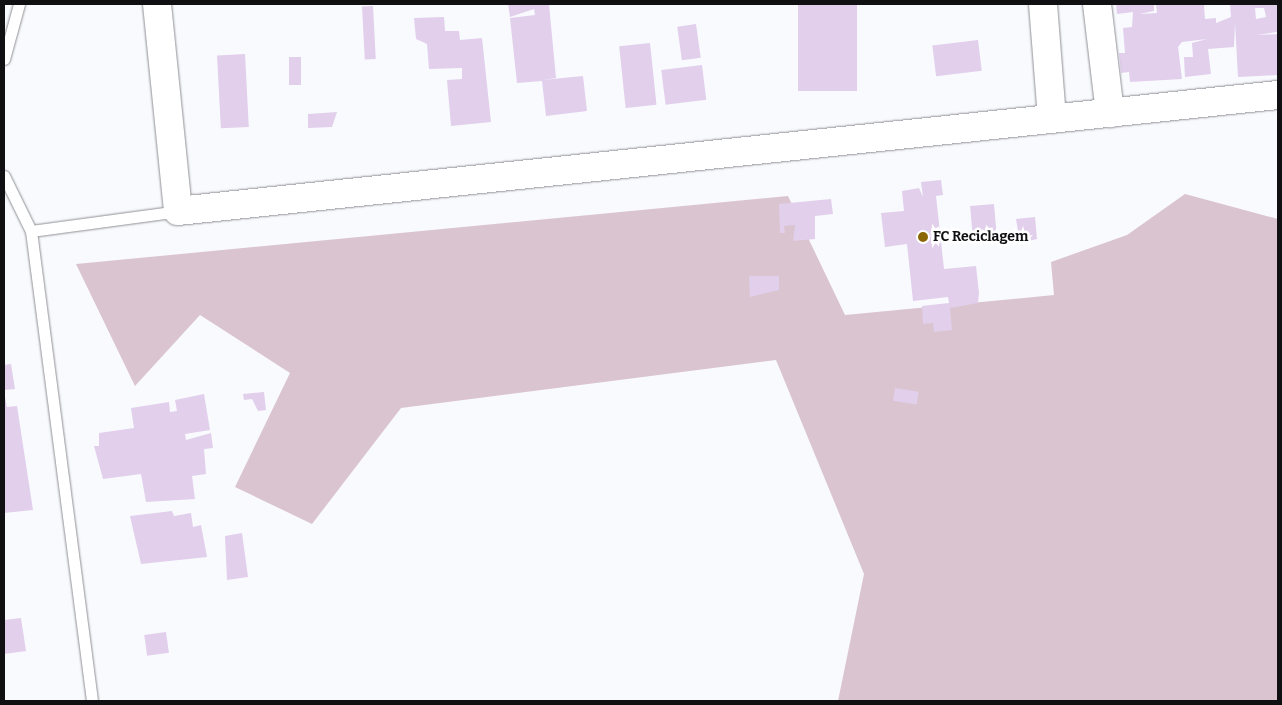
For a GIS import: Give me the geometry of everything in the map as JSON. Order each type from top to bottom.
[{"type":"main road","points":[[157,4],[178,211],[1278,95]]},
{"type":"main road","points":[[1043,4],[1052,119]]},
{"type":"main road","points":[[1097,4],[1110,113]]},
{"type":"lane","points":[[4,59],[19,4]]},
{"type":"lane","points":[[4,176],[31,231],[92,701]]},
{"type":"lane","points":[[31,231],[178,211]]},
{"type":"shaded area","points":[[1185,194],[1278,219],[1278,701],[838,701],[864,574],[776,360],[401,408],[312,524],[235,487],[290,373],[200,315],[135,386],[76,264],[788,196],[845,315],[1054,295],[1051,262],[1127,235]]},
{"type":"building","points":[[508,4],[549,4],[556,78],[542,80],[583,76],[587,111],[546,116],[542,81],[517,83],[510,18],[535,15],[534,9],[510,17]]},
{"type":"building","points":[[798,4],[857,4],[857,91],[798,91]]},
{"type":"building","points":[[1116,4],[1154,4],[1154,11],[1139,14],[1157,13],[1156,4],[1208,4],[1204,5],[1205,19],[1216,18],[1216,23],[1231,17],[1230,4],[1278,4],[1277,32],[1257,35],[1278,34],[1278,75],[1238,77],[1235,23],[1234,47],[1208,49],[1211,74],[1185,77],[1184,57],[1193,57],[1192,43],[1207,39],[1182,42],[1178,47],[1182,79],[1130,82],[1129,72],[1121,73],[1119,53],[1125,53],[1123,28],[1132,27],[1133,12],[1117,14]],"holes":[[[1255,8],[1264,8],[1266,17],[1256,19]]]},
{"type":"building","points":[[373,6],[376,59],[365,60],[362,7]]},
{"type":"building","points":[[444,17],[445,31],[459,31],[460,40],[482,38],[491,122],[451,126],[447,80],[462,79],[462,68],[429,69],[427,44],[416,39],[414,18]]},
{"type":"building","points":[[696,24],[701,58],[682,60],[677,27]]},
{"type":"building","points":[[978,40],[982,71],[936,76],[932,46]]},
{"type":"building","points":[[650,43],[656,105],[626,108],[619,46]]},
{"type":"building","points":[[245,54],[249,127],[221,128],[217,55]]},
{"type":"building","points":[[289,57],[301,57],[301,85],[289,85]]},
{"type":"building","points":[[702,65],[706,100],[666,105],[661,70]]},
{"type":"building","points":[[337,112],[332,127],[308,128],[308,114]]},
{"type":"building","points":[[941,180],[943,195],[936,196],[944,269],[976,266],[979,293],[978,303],[950,308],[952,330],[934,332],[933,323],[923,324],[922,306],[949,303],[948,297],[913,301],[907,244],[885,247],[881,213],[904,211],[902,191],[919,188],[923,197],[921,182]]},
{"type":"building","points":[[831,199],[833,214],[815,216],[815,239],[793,241],[795,225],[784,226],[785,233],[780,233],[779,204]]},
{"type":"building","points":[[994,204],[997,239],[973,241],[970,206]]},
{"type":"building","points":[[1035,217],[1037,239],[1020,243],[1016,219]]},
{"type":"building","points":[[749,276],[779,276],[779,290],[750,297]]},
{"type":"building","points":[[11,364],[15,389],[4,390],[4,365]]},
{"type":"building","points":[[895,388],[919,392],[917,405],[893,401]]},
{"type":"building","points":[[4,392],[7,407],[17,406],[33,510],[4,513]]},
{"type":"building","points":[[264,392],[266,410],[258,411],[252,399],[244,400],[243,394]]},
{"type":"building","points":[[204,394],[210,430],[185,434],[186,440],[211,433],[213,448],[204,449],[206,474],[192,476],[195,499],[146,502],[141,474],[103,479],[94,446],[99,446],[99,433],[134,428],[131,408],[169,402],[170,412],[177,411],[175,400]]},
{"type":"building","points":[[172,511],[174,516],[191,513],[193,527],[201,525],[207,557],[141,564],[130,516]]},
{"type":"building","points":[[242,533],[248,577],[227,580],[225,536]]},
{"type":"building","points":[[21,618],[26,651],[4,654],[4,620]]},
{"type":"building","points":[[166,632],[169,653],[147,656],[144,635]]},
{"type":"place","name":"FC Reciclagem","points":[[923,237]]}]
